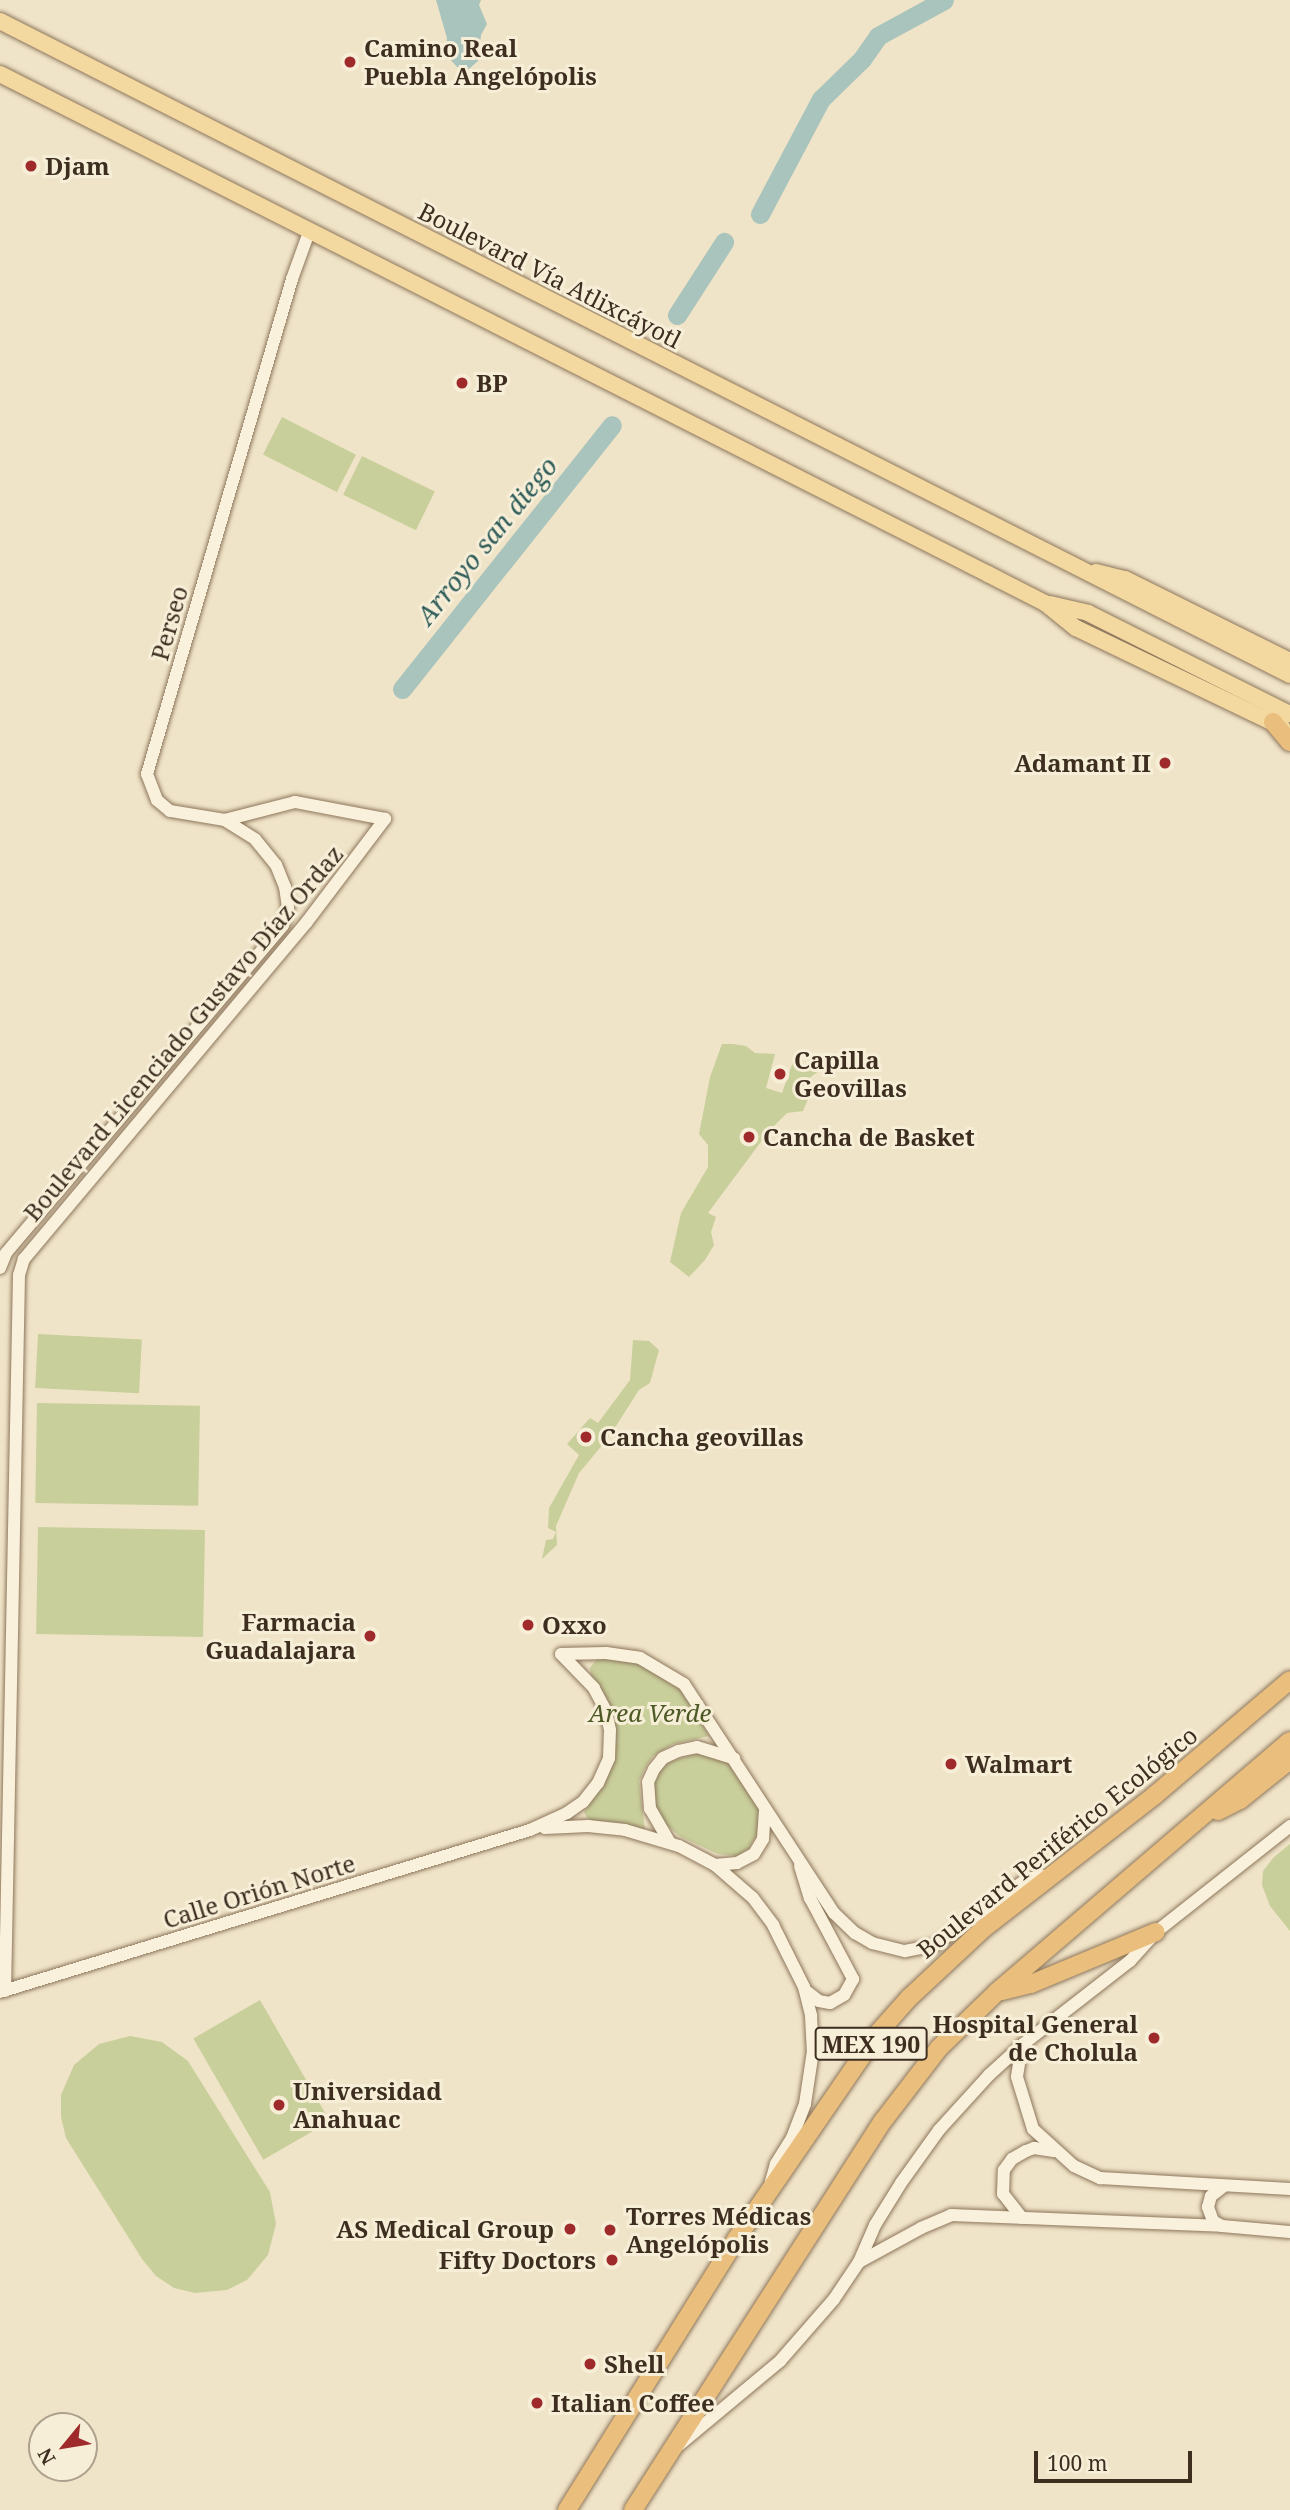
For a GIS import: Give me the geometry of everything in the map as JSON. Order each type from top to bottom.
[{"type":"highway","points":[[1273,722],[1290,742]]},
{"type":"highway","points":[[1155,1795],[1186,1757],[1290,1666]]},
{"type":"highway","name":"Boulevard Periférico Ecológico","points":[[567,2510],[675,2335],[877,2034],[909,1998],[983,1929],[1155,1795],[1290,1680]]},
{"type":"highway","name":"MEX 190","points":[[633,2510],[883,2121],[939,2048],[998,1992],[1290,1741]]},
{"type":"highway","points":[[1196,1822],[1240,1800],[1290,1760]]},
{"type":"highway","points":[[998,1992],[1031,1984],[1156,1932]]},
{"type":"main road","name":"Boulevard Vía Atlixcáyotl","points":[[0,21],[1290,676]]},
{"type":"main road","points":[[0,74],[1045,603],[1076,628],[1290,731]]},
{"type":"main road","name":"Boulevard Vía Atlixcáyotl","points":[[1080,570],[1125,579],[1290,661]]},
{"type":"main road","points":[[1045,603],[1088,613],[1290,714]]},
{"type":"street","name":"Perseo","points":[[309,232],[292,279],[147,774],[156,800],[170,811],[225,820],[295,802],[385,819]]},
{"type":"street","name":"Boulevard Licenciado Gustavo Díaz Ordaz","points":[[2,1991],[19,1275],[24,1259],[306,923],[385,819]]},
{"type":"street","name":"Boulevard Licenciado Gustavo Díaz Ordaz","points":[[0,1268],[15,1242],[283,925],[288,908],[276,865],[255,839],[225,820]]},
{"type":"street","points":[[0,1452],[15,1452]]},
{"type":"street","points":[[580,1653],[586,1678]]},
{"type":"street","points":[[586,1678],[561,1654],[624,1654],[640,1658],[673,1674],[693,1693],[834,1913],[847,1927],[883,1947],[905,1951],[923,1950],[945,1941],[1027,1879],[1054,1875]]},
{"type":"street","name":"Calle Orión Norte","points":[[2,1991],[530,1830],[567,1813],[583,1802],[598,1783],[609,1758],[610,1730],[606,1711],[586,1678]]},
{"type":"street","points":[[734,1758],[697,1747],[663,1758],[648,1782],[650,1809],[670,1843],[715,1865],[752,1898],[773,1925],[804,1987],[813,2033],[809,2086],[800,2122],[776,2164],[768,2193]]},
{"type":"street","points":[[583,1802],[580,1817],[587,1826]]},
{"type":"street","points":[[715,1865],[737,1863],[754,1854],[763,1839],[765,1805]]},
{"type":"street","name":"Calle Orión Norte","points":[[530,1830],[587,1826],[625,1830],[670,1843]]},
{"type":"street","points":[[675,2448],[705,2427],[780,2361],[834,2299],[859,2262],[875,2225],[939,2130],[1022,2045],[1130,1961],[1156,1932],[1290,1826]]},
{"type":"street","points":[[798,1856],[810,1898],[853,1979],[846,1992],[830,2003],[819,2001],[804,1987]]},
{"type":"street","points":[[1022,2045],[1017,2077],[1033,2129],[1074,2166],[1100,2178],[1290,2189]]},
{"type":"street","points":[[1022,2218],[1003,2194],[1001,2179],[1004,2170],[1012,2159],[1034,2148],[1055,2151]]},
{"type":"street","points":[[1222,2226],[1213,2221],[1208,2207],[1211,2196],[1224,2186]]},
{"type":"street","points":[[859,2262],[920,2228],[951,2215],[1222,2226],[1290,2232]]},
{"type":"green space","points":[[282,417],[356,455],[337,492],[263,454]]},
{"type":"green space","points":[[362,456],[435,492],[416,530],[343,495]]},
{"type":"green space","points":[[722,1044],[746,1046],[755,1053],[775,1054],[766,1088],[782,1093],[794,1059],[807,1066],[828,1064],[803,1083],[811,1092],[803,1111],[787,1113],[769,1131],[708,1213],[716,1217],[711,1232],[714,1245],[705,1260],[689,1277],[670,1262],[681,1213],[708,1167],[708,1145],[699,1134],[710,1077]]},
{"type":"green space","points":[[38,1334],[142,1339],[139,1393],[35,1388]]},
{"type":"green space","points":[[633,1340],[649,1341],[659,1350],[650,1383],[639,1390],[609,1437],[579,1473],[556,1526],[557,1545],[542,1559],[546,1540],[553,1539],[556,1532],[548,1528],[549,1508],[579,1455],[567,1444],[590,1418],[598,1423],[630,1380]]},
{"type":"green space","points":[[37,1403],[200,1406],[198,1506],[35,1503]]},
{"type":"green space","points":[[38,1527],[205,1530],[203,1637],[36,1634]]},
{"type":"green space","name":"Area Verde","points":[[606,1657],[639,1663],[679,1686],[709,1736],[673,1744],[653,1756],[639,1781],[645,1831],[594,1821],[587,1818],[584,1812],[607,1773],[601,1692],[590,1668],[596,1660]]},
{"type":"green space","points":[[699,1753],[730,1764],[760,1809],[757,1834],[749,1848],[739,1856],[718,1854],[679,1836],[657,1816],[654,1783],[660,1770],[671,1761]]},
{"type":"green space","points":[[1290,1844],[1290,1931],[1270,1906],[1262,1885],[1263,1871],[1274,1857]]},
{"type":"green space","points":[[260,2000],[330,2121],[263,2160],[193,2038]]},
{"type":"green space","points":[[130,2036],[162,2042],[188,2061],[270,2192],[276,2224],[268,2255],[247,2280],[227,2290],[195,2293],[174,2288],[156,2276],[142,2259],[66,2138],[61,2117],[61,2095],[74,2065],[99,2044]]},
{"type":"water","points":[[436,0],[481,0],[479,5],[487,24],[481,35],[478,61],[469,69],[461,71],[445,54],[447,38]]},
{"type":"waterway","points":[[760,214],[821,99],[862,59],[878,36],[944,0]]},
{"type":"waterway","points":[[677,315],[724,242]]},
{"type":"waterway","name":"Arroyo san diego","points":[[402,689],[612,425]]},
{"type":"place","name":"Camino Real Puebla Angelópolis","points":[[350,62]]},
{"type":"place","name":"Djam","points":[[31,166]]},
{"type":"place","name":"BP","points":[[462,383]]},
{"type":"place","name":"Adamant II","points":[[1165,763]]},
{"type":"place","name":"Capilla Geovillas","points":[[780,1074]]},
{"type":"place","name":"Cancha de Basket","points":[[749,1137]]},
{"type":"place","name":"Cancha geovillas","points":[[586,1437]]},
{"type":"place","name":"Oxxo","points":[[528,1625]]},
{"type":"place","name":"Farmacia Guadalajara","points":[[370,1636]]},
{"type":"place","name":"Walmart","points":[[951,1764]]},
{"type":"place","name":"Hospital General de Cholula","points":[[1154,2038]]},
{"type":"place","name":"Universidad Anahuac","points":[[279,2105]]},
{"type":"place","name":"AS Medical Group","points":[[570,2229]]},
{"type":"place","name":"Torres Médicas Angelópolis","points":[[610,2230]]},
{"type":"place","name":"Fifty Doctors","points":[[612,2260]]},
{"type":"place","name":"Shell","points":[[590,2364]]},
{"type":"place","name":"Italian Coffee","points":[[537,2403]]}]
